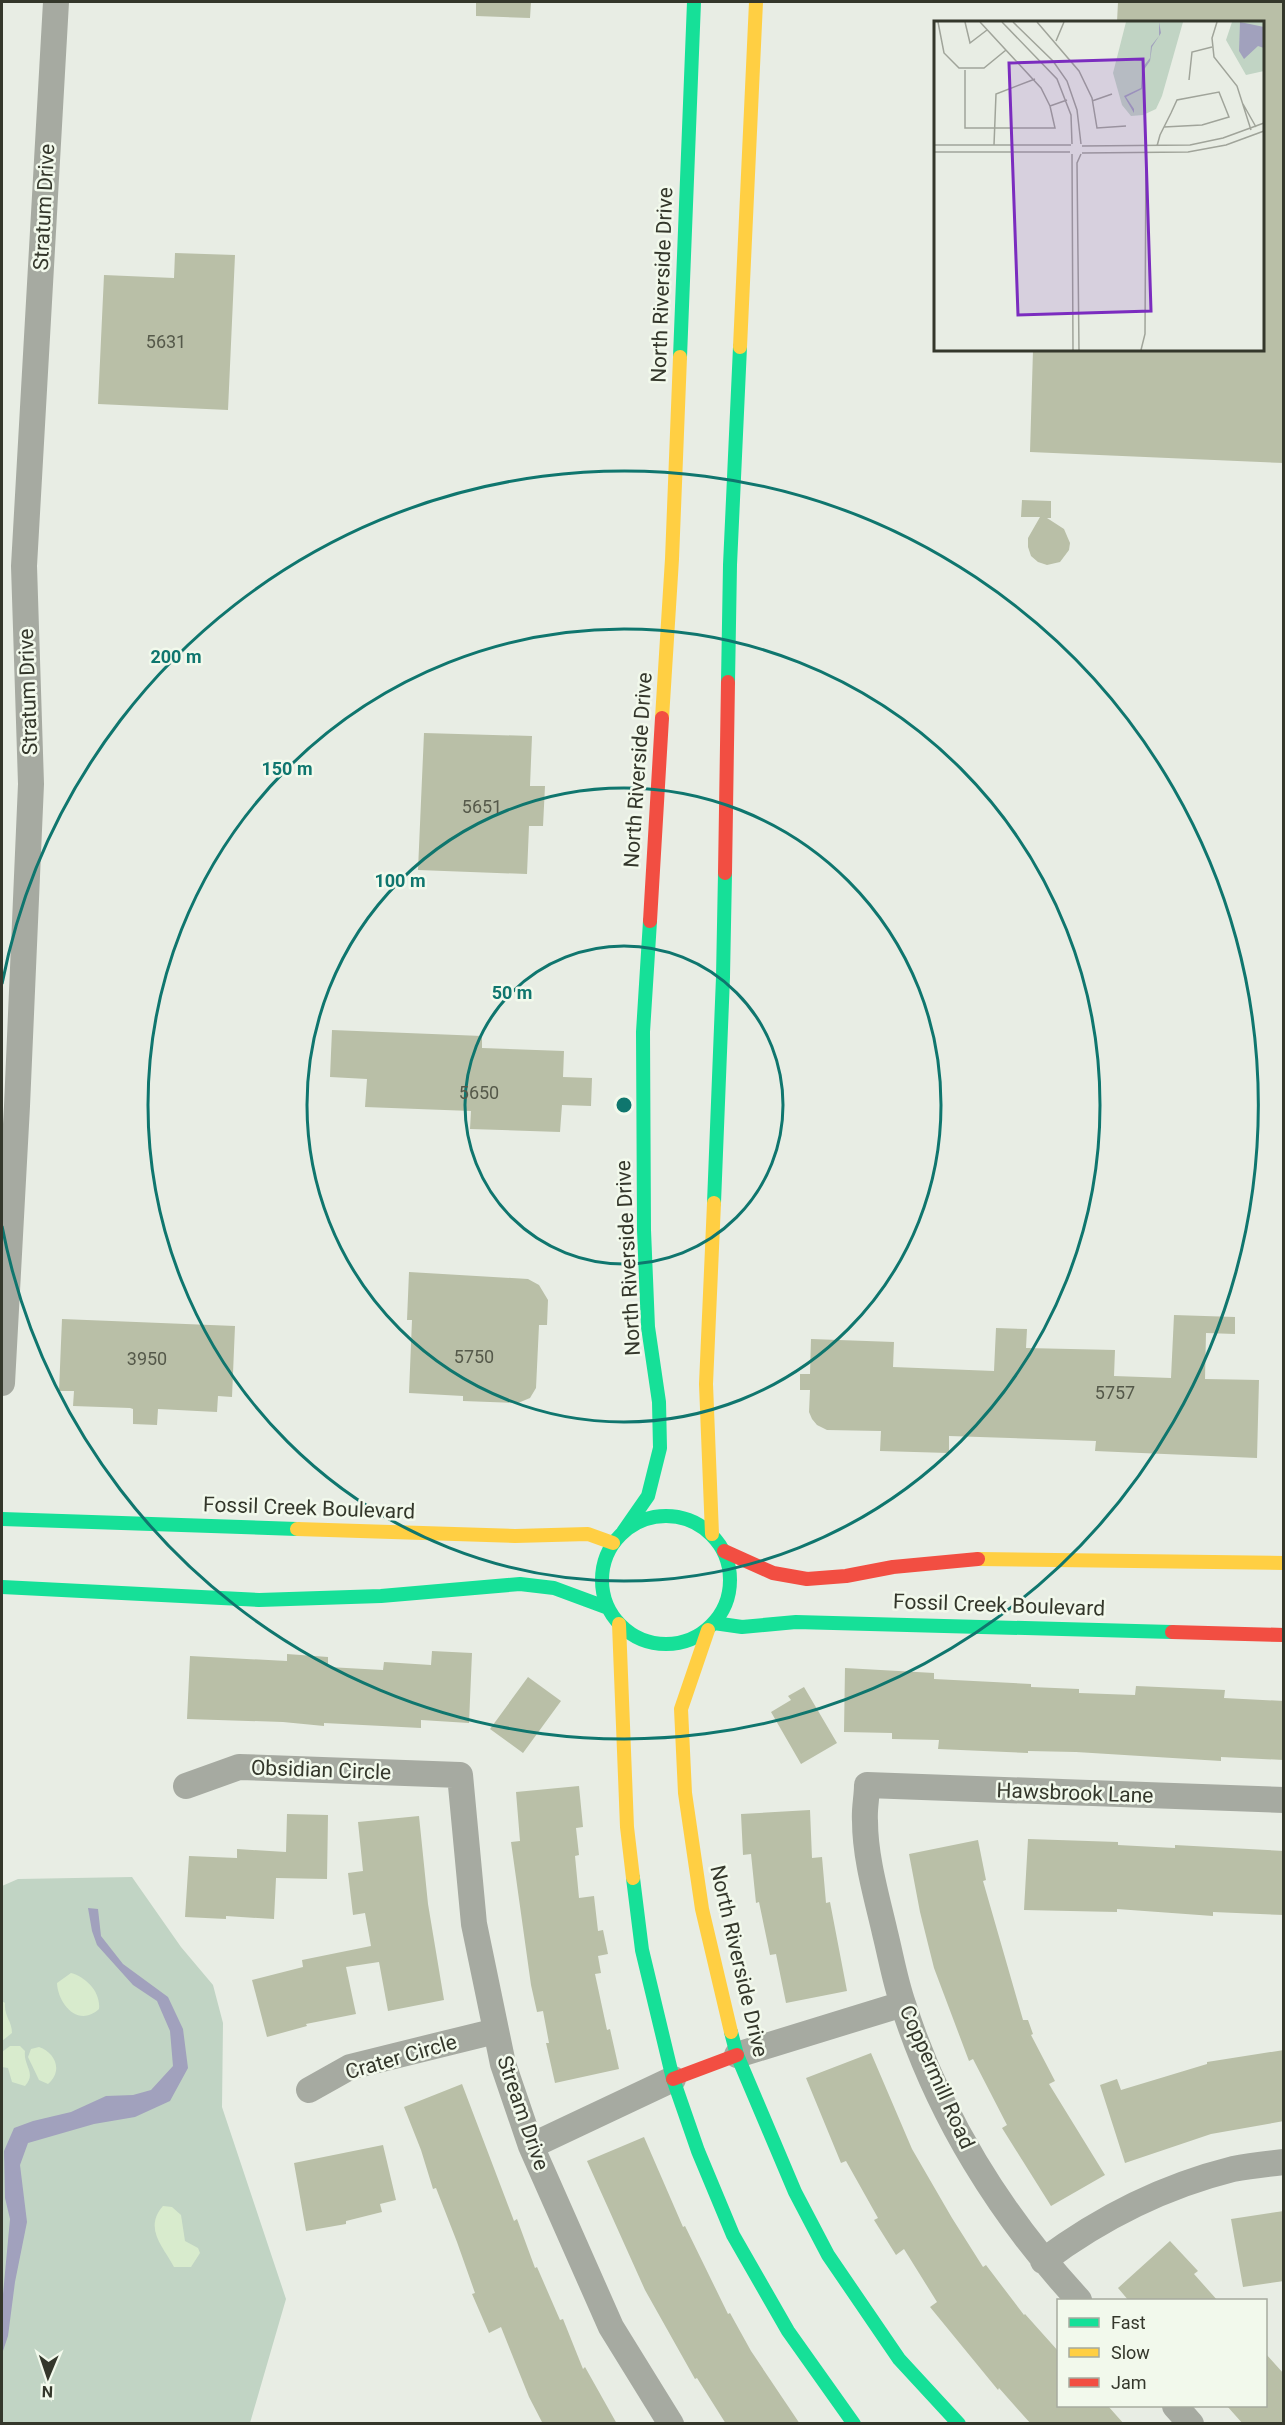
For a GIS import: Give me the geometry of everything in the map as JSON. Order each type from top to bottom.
[{"type":"main road","name":"North Riverside Drive","points":[[623,1532],[648,1496],[660,1448],[660,1402],[648,1327],[644,1230],[643,1032],[672,559],[694,2]]},
{"type":"main road","points":[[712,1534],[706,1384],[723,977],[730,565],[756,2]]},
{"type":"main road","points":[[658,1516],[677,1517],[696,1523],[712,1534],[724,1551],[731,1581],[726,1603],[711,1626],[691,1640],[672,1644],[653,1643],[635,1637],[619,1624],[608,1608],[602,1592],[602,1575],[605,1558],[613,1543],[623,1532],[640,1522],[658,1516]]},
{"type":"main road","name":"Fossil Creek Boulevard","points":[[2,1520],[515,1536],[588,1534],[613,1543]]},
{"type":"main road","name":"Fossil Creek Boulevard","points":[[724,1551],[773,1573],[807,1579],[975,1559],[1284,1563]]},
{"type":"main road","points":[[2,1587],[259,1600],[381,1596],[520,1584],[554,1588],[608,1608]]},
{"type":"main road","name":"Fossil Creek Boulevard","points":[[711,1626],[742,1627],[796,1622],[883,1623],[1284,1635]]},
{"type":"main road","points":[[619,1624],[627,1827],[642,1950],[673,2079],[698,2151],[733,2235],[788,2331],[854,2424]]},
{"type":"main road","name":"North Riverside Drive","points":[[711,1626],[681,1709],[685,1793],[702,1909],[737,2055],[795,2192],[828,2255],[899,2359],[959,2424]]},
{"type":"main road","points":[[673,2079],[737,2055]]},
{"type":"street","name":"Stratum Drive","points":[[2,1383],[17,1106],[30,784],[24,566],[56,2]]},
{"type":"street","name":"Obsidian Circle","points":[[186,1786],[239,1767],[460,1776]]},
{"type":"street","name":"Stream Drive","points":[[460,1776],[474,1924],[503,2064],[531,2146],[610,2326],[671,2424]]},
{"type":"street","name":"Hawsbrook Lane","points":[[867,1785],[1284,1800]]},
{"type":"street","name":"Coppermill Road","points":[[867,1785],[865,1821],[867,1844],[880,1914],[903,2004],[920,2050],[957,2131],[1001,2202],[1043,2261],[1077,2299]]},
{"type":"street","points":[[737,2055],[903,2004]]},
{"type":"street","name":"Crater Circle","points":[[309,2090],[350,2067],[496,2031]]},
{"type":"street","points":[[531,2146],[673,2079]]},
{"type":"street","points":[[1043,2261],[1078,2234],[1158,2195],[1234,2169],[1284,2162]]},
{"type":"street","points":[[1176,2407],[1191,2424]]},
{"type":"shaded area","points":[[132,1877],[181,1947],[213,1985],[223,2023],[222,2107],[286,2299],[250,2423],[2,2424],[2,1886],[18,1879]]},
{"type":"sand","points":[[71,1973],[87,1982],[98,1997],[99,2009],[91,2014],[77,2015],[70,2011],[61,1999],[57,1983]]},
{"type":"sand","points":[[2,2001],[5,2003],[12,2033],[2,2041]]},
{"type":"sand","points":[[10,2046],[20,2046],[25,2051],[30,2077],[25,2086],[12,2082],[8,2068],[2,2067],[2,2052]]},
{"type":"sand","points":[[39,2047],[50,2053],[56,2063],[55,2074],[48,2084],[39,2080],[28,2057],[31,2049]]},
{"type":"sand","points":[[163,2206],[172,2207],[181,2215],[185,2241],[198,2248],[200,2253],[191,2267],[174,2267],[157,2238],[155,2222]]},
{"type":"water","points":[[88,1908],[98,1909],[101,1936],[123,1964],[168,1997],[183,2029],[188,2068],[170,2101],[135,2117],[94,2124],[28,2143],[20,2165],[27,2222],[15,2282],[8,2336],[2,2354],[2,2305],[10,2219],[5,2198],[4,2151],[14,2128],[71,2112],[106,2096],[133,2095],[151,2090],[173,2066],[170,2031],[157,2001],[133,1985],[97,1945]]},
{"type":"building","points":[[476,2],[531,2],[530,18],[476,16]]},
{"type":"building","points":[[1118,2],[1284,2],[1284,463],[1030,452],[1033,351],[1264,351],[1264,21],[1117,21]]},
{"type":"building","points":[[175,253],[235,255],[228,410],[98,404],[104,275],[174,278]]},
{"type":"building","points":[[1022,500],[1051,501],[1051,518],[1047,518],[1064,529],[1070,543],[1069,550],[1060,562],[1047,565],[1031,556],[1028,538],[1040,517],[1021,517]]},
{"type":"building","points":[[424,733],[532,736],[530,786],[545,786],[543,826],[529,826],[527,874],[418,870]]},
{"type":"building","points":[[332,1030],[482,1036],[482,1048],[564,1051],[563,1077],[592,1078],[591,1106],[562,1105],[560,1132],[470,1129],[471,1111],[365,1107],[367,1079],[330,1077]]},
{"type":"building","points":[[409,1272],[528,1279],[539,1285],[548,1300],[547,1325],[539,1325],[536,1388],[530,1398],[518,1403],[463,1401],[463,1396],[409,1393],[412,1320],[407,1320]]},
{"type":"building","points":[[1174,1315],[1235,1317],[1235,1334],[1206,1333],[1205,1379],[1259,1380],[1257,1458],[1095,1451],[1096,1441],[949,1436],[949,1453],[880,1451],[881,1431],[827,1430],[817,1425],[809,1412],[810,1390],[800,1390],[800,1374],[810,1374],[811,1339],[894,1342],[893,1367],[994,1371],[996,1328],[1027,1329],[1026,1348],[1115,1350],[1114,1376],[1171,1378]]},
{"type":"building","points":[[62,1319],[235,1326],[232,1397],[218,1396],[217,1412],[158,1409],[157,1425],[133,1424],[133,1409],[130,1408],[73,1406],[74,1391],[59,1391]]},
{"type":"building","points":[[432,1651],[472,1653],[469,1723],[421,1720],[421,1728],[187,1719],[190,1656],[287,1661],[287,1654],[328,1657],[328,1667],[383,1670],[384,1662],[431,1665]]},
{"type":"building","points":[[845,1668],[934,1673],[934,1679],[1031,1684],[1031,1687],[1079,1689],[1079,1693],[1135,1695],[1136,1686],[1225,1690],[1224,1698],[1284,1701],[1284,1760],[1221,1757],[1221,1761],[1076,1752],[1028,1751],[1028,1753],[938,1749],[939,1740],[892,1739],[892,1733],[844,1732]]},
{"type":"building","points":[[528,1677],[561,1701],[523,1753],[490,1729]]},
{"type":"building","points":[[804,1687],[837,1743],[801,1764],[771,1712],[791,1700],[788,1696]]},
{"type":"building","points":[[579,1786],[583,1827],[576,1828],[579,1855],[575,1856],[579,1898],[594,1896],[598,1931],[603,1930],[608,1954],[598,1956],[601,1973],[595,1974],[607,2030],[610,2029],[619,2069],[555,2083],[546,2043],[549,2043],[543,2011],[537,2012],[531,1985],[511,1842],[520,1841],[516,1792]]},
{"type":"building","points":[[810,1810],[812,1858],[822,1857],[826,1903],[830,1902],[847,1991],[786,2003],[776,1954],[770,1955],[759,1902],[756,1903],[751,1854],[743,1855],[741,1814]]},
{"type":"building","points":[[287,1814],[328,1815],[327,1879],[276,1878],[274,1919],[226,1916],[226,1919],[185,1917],[189,1856],[237,1858],[237,1849],[286,1852]]},
{"type":"building","points":[[419,1816],[428,1904],[444,2000],[388,2011],[379,1962],[346,1967],[356,2014],[306,2024],[307,2026],[267,2037],[252,1980],[303,1967],[302,1960],[371,1946],[365,1913],[353,1915],[348,1873],[363,1871],[358,1822]]},
{"type":"building","points":[[1028,1839],[1118,1842],[1118,1845],[1175,1848],[1175,1845],[1284,1851],[1284,1915],[1213,1912],[1213,1916],[1117,1909],[1117,1912],[1024,1910]]},
{"type":"building","points":[[978,1840],[986,1880],[983,1881],[1023,2020],[1028,2020],[1033,2034],[1031,2035],[1055,2081],[1049,2084],[1105,2175],[1051,2206],[1002,2128],[1007,2125],[973,2059],[969,2061],[934,1968],[920,1912],[909,1854]]},
{"type":"building","points":[[1284,2050],[1284,2121],[1211,2134],[1125,2163],[1100,2085],[1117,2079],[1121,2090],[1207,2064],[1207,2062]]},
{"type":"building","points":[[871,2053],[912,2149],[952,2218],[983,2267],[986,2265],[1024,2315],[1057,2350],[1057,2407],[1109,2407],[1124,2424],[1031,2424],[999,2388],[998,2390],[930,2307],[937,2302],[904,2249],[896,2255],[874,2220],[878,2218],[846,2161],[841,2163],[806,2078]]},
{"type":"building","points":[[462,2084],[514,2221],[517,2219],[535,2268],[537,2267],[560,2320],[563,2319],[583,2369],[585,2367],[617,2424],[543,2424],[529,2397],[501,2327],[489,2333],[472,2294],[475,2293],[457,2242],[436,2188],[433,2189],[404,2107]]},
{"type":"building","points":[[644,2137],[683,2227],[685,2226],[728,2314],[730,2313],[751,2351],[800,2424],[726,2424],[697,2378],[695,2379],[645,2290],[587,2161]]},
{"type":"building","points":[[383,2145],[396,2200],[380,2204],[382,2212],[346,2221],[346,2224],[306,2231],[294,2163]]},
{"type":"building","points":[[1284,2211],[1284,2281],[1243,2287],[1231,2219]]},
{"type":"building","points":[[1170,2241],[1198,2271],[1194,2274],[1216,2299],[1127,2299],[1118,2288]]},
{"type":"building","points":[[1267,2355],[1284,2374],[1284,2424],[1243,2424],[1228,2407],[1267,2407]]},
{"type":"traffic: fast","points":[[680,357],[694,2]]},
{"type":"traffic: fast","points":[[728,682],[730,565],[740,347]]},
{"type":"traffic: fast","points":[[714,1203],[725,873]]},
{"type":"traffic: fast","points":[[623,1532],[648,1496],[660,1448],[659,1402],[648,1327],[644,1230],[643,1032],[650,921]]},
{"type":"traffic: fast","points":[[666,1516],[691,1521],[711,1535],[725,1555],[730,1580],[725,1605],[711,1625],[691,1639],[666,1644],[641,1639],[621,1625],[607,1605],[602,1580],[607,1555],[621,1535],[641,1521],[666,1516]]},
{"type":"traffic: fast","points":[[2,1519],[297,1529]]},
{"type":"traffic: fast","points":[[2,1587],[259,1600],[381,1596],[520,1584],[554,1588],[608,1608]]},
{"type":"traffic: fast","points":[[714,1623],[742,1627],[796,1622],[1172,1632]]},
{"type":"traffic: fast","points":[[633,1878],[642,1950],[673,2079],[698,2151],[733,2235],[788,2331],[854,2424]]},
{"type":"traffic: fast","points":[[731,2032],[737,2055],[795,2192],[828,2255],[899,2359],[959,2424]]},
{"type":"traffic: slow","points":[[740,347],[756,2]]},
{"type":"traffic: slow","points":[[662,718],[672,559],[680,357]]},
{"type":"traffic: slow","points":[[712,1534],[706,1384],[714,1203]]},
{"type":"traffic: slow","points":[[297,1529],[515,1536],[588,1534],[613,1543]]},
{"type":"traffic: slow","points":[[978,1559],[1284,1563]]},
{"type":"traffic: slow","points":[[619,1624],[627,1827],[633,1878]]},
{"type":"traffic: slow","points":[[708,1630],[681,1709],[685,1793],[702,1909],[731,2032]]},
{"type":"traffic: jam","points":[[725,873],[728,682]]},
{"type":"traffic: jam","points":[[650,921],[662,718]]},
{"type":"traffic: jam","points":[[724,1551],[773,1573],[807,1579],[846,1576],[893,1567],[978,1559]]},
{"type":"traffic: jam","points":[[1172,1632],[1284,1635]]},
{"type":"traffic: jam","points":[[673,2079],[737,2055]]}]
